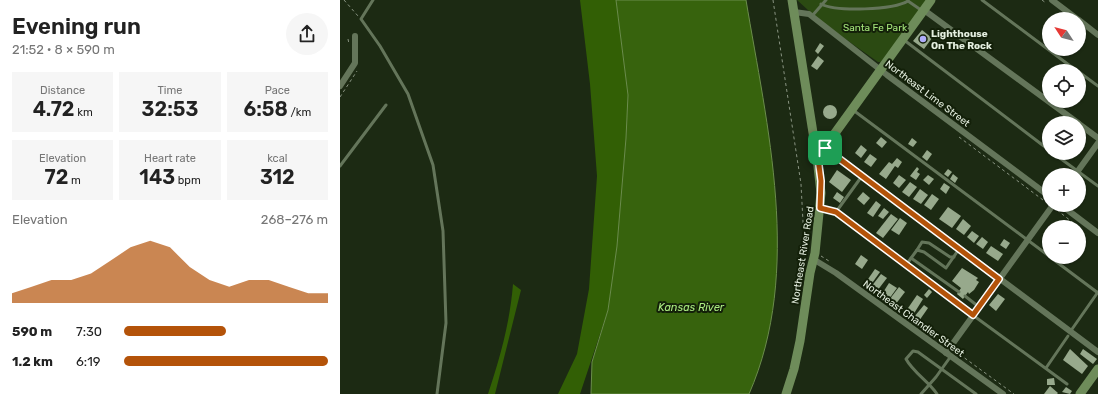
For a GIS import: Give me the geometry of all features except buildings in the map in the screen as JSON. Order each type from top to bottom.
[{"type":"street","name":"Northeast River Road","points":[[786,394],[795,362],[813,259],[820,208],[821,181],[792,0]]},
{"type":"street","points":[[818,158],[931,0]]},
{"type":"street","points":[[1052,0],[1068,12]]},
{"type":"street","points":[[923,11],[1067,116]]},
{"type":"street","name":"Northeast Lime Street","points":[[794,12],[806,13],[812,16],[881,70],[1042,191]]},
{"type":"street","points":[[1086,26],[1098,35]]},
{"type":"street","points":[[340,86],[352,70],[356,57],[355,36]]},
{"type":"street","points":[[1086,130],[1098,138]]},
{"type":"street","points":[[1077,168],[1098,142]]},
{"type":"street","points":[[825,148],[999,279],[1069,334],[1098,352]]},
{"type":"street","points":[[948,354],[973,315],[1048,212]]},
{"type":"street","points":[[1070,212],[1098,233]]},
{"type":"street","name":"Northeast Chandler Street","points":[[813,259],[836,273],[1003,394]]},
{"type":"street","points":[[1080,394],[1098,369]]},
{"type":"lane","points":[[373,0],[361,19],[380,46],[408,94],[434,165],[444,231],[446,323],[437,394]]},
{"type":"lane","points":[[812,16],[826,0]]},
{"type":"lane","points":[[822,4],[838,9],[896,6],[908,0],[923,11]]},
{"type":"lane","points":[[982,0],[1067,64]]},
{"type":"lane","points":[[903,39],[1042,145]]},
{"type":"lane","points":[[1086,78],[1098,86]]},
{"type":"lane","points":[[340,166],[386,106]]},
{"type":"lane","points":[[852,110],[1042,252]]},
{"type":"lane","points":[[1062,160],[1071,168]]},
{"type":"lane","points":[[836,212],[862,176]]},
{"type":"lane","points":[[1086,178],[1098,186]]},
{"type":"lane","points":[[820,208],[836,212],[1067,384]]},
{"type":"lane","points":[[906,265],[922,242],[929,243],[950,257],[954,257]]},
{"type":"lane","points":[[917,250],[924,252],[946,268],[959,249]]},
{"type":"lane","points":[[911,258],[959,292]]},
{"type":"lane","points":[[1046,368],[1098,292],[1059,264]]},
{"type":"lane","points":[[965,296],[979,307]]},
{"type":"lane","points":[[937,394],[930,384],[906,359],[913,351],[918,352],[976,394]]},
{"type":"lane","points":[[921,394],[941,370],[948,354]]},
{"type":"path","points":[[344,0],[361,19]]},
{"type":"path","points":[[772,0],[801,184],[805,266]]},
{"type":"path","points":[[348,39],[349,46]]},
{"type":"path","points":[[959,137],[1042,199]]},
{"type":"path","points":[[1059,212],[1070,220]]},
{"type":"green space","name":"Santa Fe Park","points":[[797,0],[928,0],[881,62],[878,62],[820,21]]},
{"type":"shaded area","points":[[580,0],[616,0],[628,95],[626,138],[617,246],[608,310],[580,394],[558,394],[577,354],[589,289],[597,176],[590,84]]},
{"type":"shaded area","points":[[513,284],[521,290],[495,394],[488,394],[504,340],[510,312]]},
{"type":"water","name":"Kansas River","points":[[616,0],[746,0],[763,97],[770,148],[776,198],[777,249],[774,298],[765,347],[749,394],[591,394],[592,362],[608,310],[617,246],[626,138],[628,95]]},
{"type":"place","name":"Lighthouse On The Rock","points":[[923,39]]},
{"type":"route","points":[[825,148],[999,279],[973,315],[845,218],[836,212],[820,208],[821,181],[818,158],[825,148]]}]
